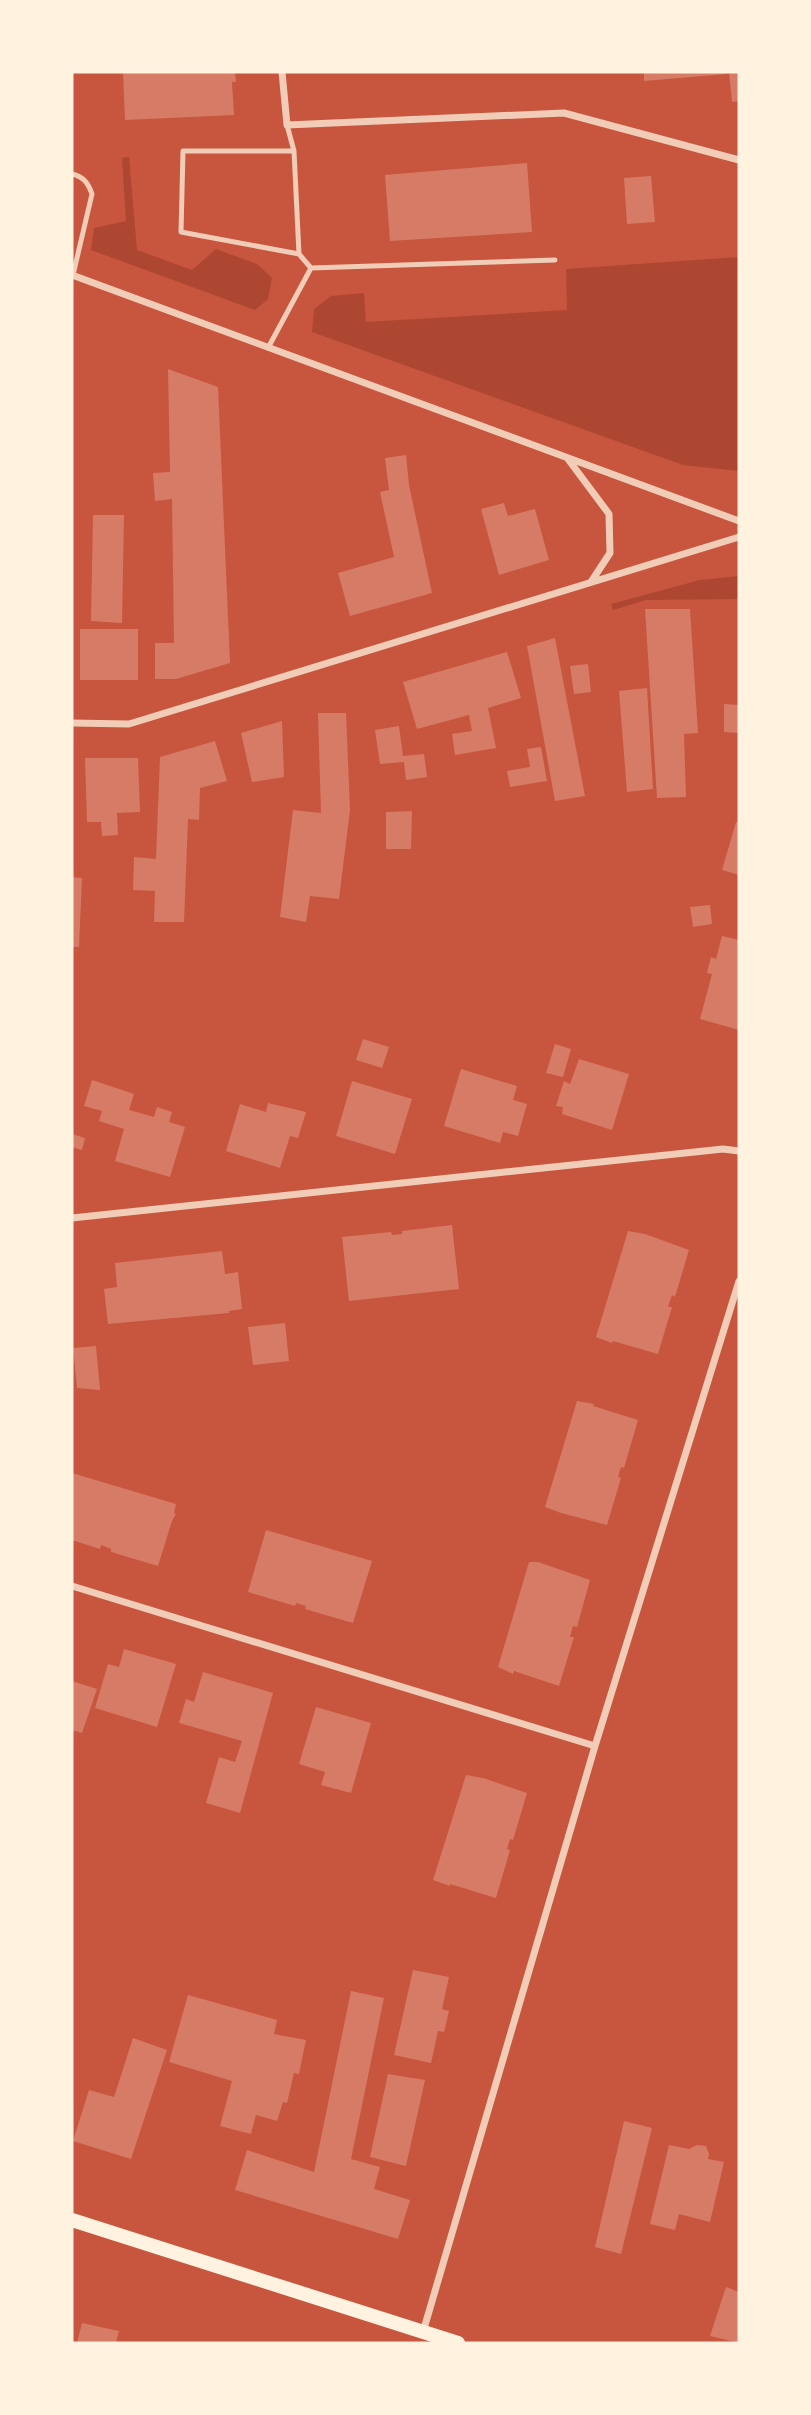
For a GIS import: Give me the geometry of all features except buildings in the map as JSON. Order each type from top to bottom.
[{"type":"main road","points":[[72,2220],[458,2343]]},
{"type":"street","points":[[282,72],[287,125],[564,113],[739,160]]},
{"type":"street","points":[[72,275],[739,521]]},
{"type":"street","points":[[568,458],[610,514],[610,553],[591,583]]},
{"type":"street","points":[[72,723],[129,724],[739,537]]},
{"type":"street","points":[[72,1218],[723,1149],[739,1151]]},
{"type":"street","points":[[423,2332],[595,1746],[739,1281]]},
{"type":"street","points":[[72,1586],[595,1746]]},
{"type":"lane","points":[[287,125],[294,151],[299,254],[311,268]]},
{"type":"lane","points":[[294,151],[183,151],[181,232],[299,254]]},
{"type":"lane","points":[[72,174],[81,176],[92,194],[72,275]]},
{"type":"lane","points":[[311,268],[555,260]]},
{"type":"lane","points":[[268,348],[311,268]]},
{"type":"shaded area","points":[[129,157],[137,250],[192,270],[216,249],[257,264],[272,278],[268,299],[255,310],[91,250],[94,228],[126,221],[122,158]]},
{"type":"shaded area","points":[[739,257],[739,471],[683,465],[312,332],[314,309],[331,296],[364,293],[366,322],[567,310],[566,269]]},
{"type":"shaded area","points":[[739,576],[739,599],[646,600],[613,610],[611,604],[700,580]]}]
